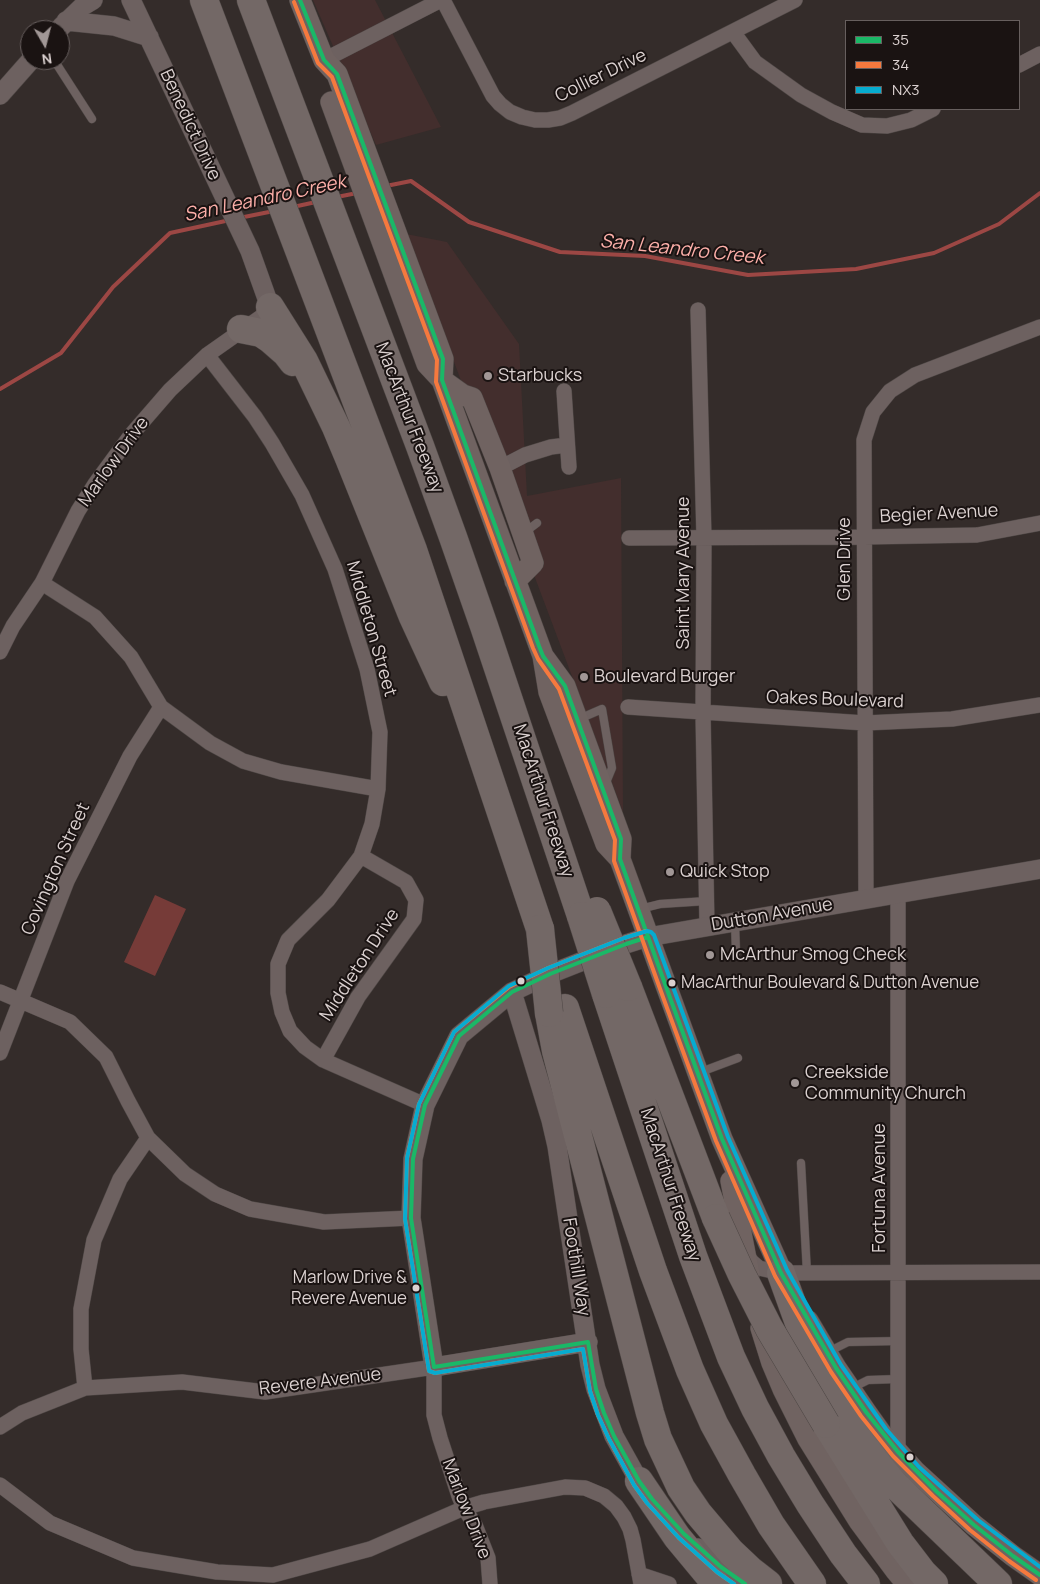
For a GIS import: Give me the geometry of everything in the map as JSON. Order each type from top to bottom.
[{"type":"highway","points":[[204,0],[413,550],[540,929],[557,1011],[690,1370],[714,1424],[742,1475],[772,1525],[810,1581]]},
{"type":"highway","name":"MacArthur Freeway","points":[[251,0],[450,528],[525,748],[617,991],[693,1256],[732,1357],[755,1408],[781,1456],[842,1554],[866,1584]]},
{"type":"highway","points":[[270,307],[304,361],[323,400],[350,458],[424,643],[484,760]]},
{"type":"highway","points":[[242,329],[260,333],[286,353],[323,400]]},
{"type":"highway","points":[[617,991],[716,1218],[764,1320],[900,1542],[923,1573],[934,1584]]},
{"type":"highway","points":[[557,1011],[556,1051],[658,1439],[681,1488],[698,1513],[731,1552],[768,1584]]},
{"type":"highway","points":[[794,1273],[808,1348],[830,1394],[848,1425],[895,1485],[998,1584]]},
{"type":"highway","points":[[639,1481],[677,1537],[716,1584]]},
{"type":"main road","points":[[300,0],[324,60],[337,74],[363,166],[392,244],[443,359],[442,380],[543,656],[549,692],[606,844],[620,859]]},
{"type":"main road","points":[[442,380],[463,395],[472,398],[500,468],[530,528],[533,563],[515,580]]},
{"type":"main road","points":[[543,656],[565,686],[621,839],[620,859],[722,1139],[794,1273],[827,1353],[866,1412],[898,1452],[974,1526],[1040,1575]]},
{"type":"main road","points":[[722,1139],[754,1302],[772,1364],[794,1414],[808,1440],[850,1506],[887,1559],[908,1584]]},
{"type":"street","points":[[69,20],[93,0]]},
{"type":"street","name":"Benedict Drive","points":[[131,0],[250,251],[270,307]]},
{"type":"street","points":[[324,60],[442,0]]},
{"type":"street","name":"Collier Drive","points":[[442,0],[493,96],[510,112],[535,120],[560,118],[572,113],[795,0]]},
{"type":"street","points":[[70,26],[114,26],[149,38]]},
{"type":"street","points":[[732,32],[755,62],[801,95],[832,112],[862,125],[887,126],[911,120],[931,110]]},
{"type":"street","points":[[1020,64],[1040,54]]},
{"type":"street","points":[[0,95],[22,70]]},
{"type":"street","name":"Marlow Drive","points":[[0,652],[13,626],[42,583],[78,511],[95,484],[150,412],[207,354],[261,316],[270,307]]},
{"type":"street","name":"Saint Mary Avenue","points":[[698,310],[704,538],[702,714],[707,926]]},
{"type":"street","name":"Glen Drive","points":[[866,898],[864,440],[873,412],[890,391],[915,375],[1040,327]]},
{"type":"street","name":"Middleton Street","points":[[207,354],[255,417],[302,495],[335,569],[367,669],[380,732],[378,788],[372,824],[361,856],[328,900],[288,940],[278,964],[278,993],[282,1012],[290,1031],[305,1047],[323,1060],[425,1105]]},
{"type":"street","points":[[564,392],[569,467]]},
{"type":"street","points":[[500,468],[525,455],[551,447],[567,445]]},
{"type":"street","name":"Begier Avenue","points":[[630,538],[977,535],[1040,523]]},
{"type":"street","points":[[42,583],[95,617],[131,657],[161,707],[210,743],[243,761],[281,772],[378,788]]},
{"type":"street","name":"Oakes Boulevard","points":[[628,708],[865,723],[952,719],[1040,705]]},
{"type":"street","name":"Covington Street","points":[[0,1053],[67,881],[130,756],[161,707]]},
{"type":"street","name":"Middleton Drive","points":[[323,1060],[358,996],[414,920],[416,900],[406,882],[361,856]]},
{"type":"street","name":"Dutton Avenue","points":[[512,992],[550,974],[648,937],[1040,869]]},
{"type":"street","name":"Fortuna Avenue","points":[[898,894],[898,1452]]},
{"type":"street","points":[[0,992],[70,1022],[106,1057],[148,1138],[186,1174],[215,1194],[250,1209],[324,1222],[411,1218]]},
{"type":"street","name":"Marlow Drive","points":[[490,1584],[488,1558],[475,1525],[464,1508],[446,1459],[434,1415],[434,1368],[411,1218],[413,1159],[425,1105],[459,1036],[512,992]]},
{"type":"street","name":"Foothill Way","points":[[512,992],[552,1120],[558,1146],[596,1389],[604,1413],[614,1436],[639,1481],[652,1499],[684,1534],[721,1567],[745,1584]]},
{"type":"street","points":[[85,1388],[81,1309],[94,1240],[120,1179],[148,1138]]},
{"type":"street","points":[[745,1253],[760,1268],[794,1273],[1040,1272]]},
{"type":"street","name":"Revere Avenue","points":[[0,1427],[22,1413],[85,1388],[182,1382],[265,1392],[434,1368],[588,1342]]},
{"type":"street","points":[[0,1484],[50,1523],[133,1558],[217,1572],[273,1575],[370,1549],[464,1508],[500,1498],[576,1487],[595,1491],[604,1496],[616,1506],[624,1517],[633,1540],[640,1579],[669,1584]]},
{"type":"lane","points":[[60,70],[92,119]]},
{"type":"lane","points":[[638,910],[660,904],[707,900]]},
{"type":"lane","points":[[736,921],[736,953]]},
{"type":"lane","points":[[698,1074],[738,1058]]},
{"type":"lane","points":[[794,1273],[801,1163]]},
{"type":"lane","points":[[827,1353],[848,1342],[899,1341]]},
{"type":"lane","points":[[850,1389],[868,1380],[898,1379]]},
{"type":"shaded area","points":[[313,0],[375,0],[441,127],[376,145]]},
{"type":"shaded area","points":[[406,234],[447,242],[519,344],[527,496],[621,478],[623,812]]},
{"type":"shaded area","points":[[155,895],[186,909],[155,976],[124,962]]},
{"type":"waterway","name":"San Leandro Creek","points":[[386,186],[411,181],[469,222],[560,252],[645,256],[748,275],[856,269],[934,253],[999,224],[1040,193]]},
{"type":"waterway","name":"San Leandro Creek","points":[[337,197],[357,193]]},
{"type":"waterway","name":"San Leandro Creek","points":[[293,207],[316,202]]},
{"type":"waterway","name":"San Leandro Creek","points":[[239,218],[274,211]]},
{"type":"waterway","name":"San Leandro Creek","points":[[0,389],[61,353],[113,287],[170,233],[230,220]]},
{"type":"transit line","name":"35","points":[[300,0],[324,60],[337,74],[443,359],[442,380],[539,646],[543,656],[565,686],[621,839],[620,859],[669,995],[722,1139],[781,1273],[836,1368],[866,1412],[898,1452],[937,1492],[974,1525],[1040,1575]]},
{"type":"transit line","name":"34","points":[[294,2],[318,63],[332,77],[437,360],[436,382],[533,648],[538,659],[559,689],[615,840],[614,861],[663,997],[716,1141],[775,1276],[831,1372],[861,1416],[893,1456],[970,1530],[1036,1580]]},
{"type":"transit line","name":"34","points":[[646,931],[548,968],[509,987],[454,1032],[419,1104],[407,1158],[405,1219],[429,1371],[435,1373],[583,1349],[590,1391],[598,1415],[634,1485],[647,1503],[679,1538],[717,1572],[734,1584]]},
{"type":"transit line","name":"NX3","points":[[734,1584],[717,1572],[679,1538],[647,1503],[634,1485],[598,1415],[590,1391],[583,1349],[435,1373],[429,1371],[405,1219],[407,1158],[419,1104],[454,1032],[509,986],[548,968],[647,931],[654,935],[728,1137],[787,1270],[841,1365],[886,1429],[919,1467],[978,1520],[1040,1567]]},
{"type":"transit line","name":"35","points":[[648,937],[550,974],[512,992],[459,1036],[425,1105],[413,1159],[411,1218],[434,1367],[588,1342],[596,1389],[604,1413],[614,1436],[639,1481],[652,1499],[684,1534],[721,1567],[745,1584]]},
{"type":"place","name":"Starbucks","points":[[488,376]]},
{"type":"place","name":"Boulevard Burger","points":[[584,677]]},
{"type":"place","name":"Quick Stop","points":[[670,872]]},
{"type":"place","name":"McArthur Smog Check","points":[[710,955]]},
{"type":"place","name":"MacArthur Boulevard & Dutton Avenue","points":[[672,983]]},
{"type":"place","name":"Creekside Community Church","points":[[795,1083]]},
{"type":"place","name":"Marlow Drive & Revere Avenue","points":[[416,1288]]}]
